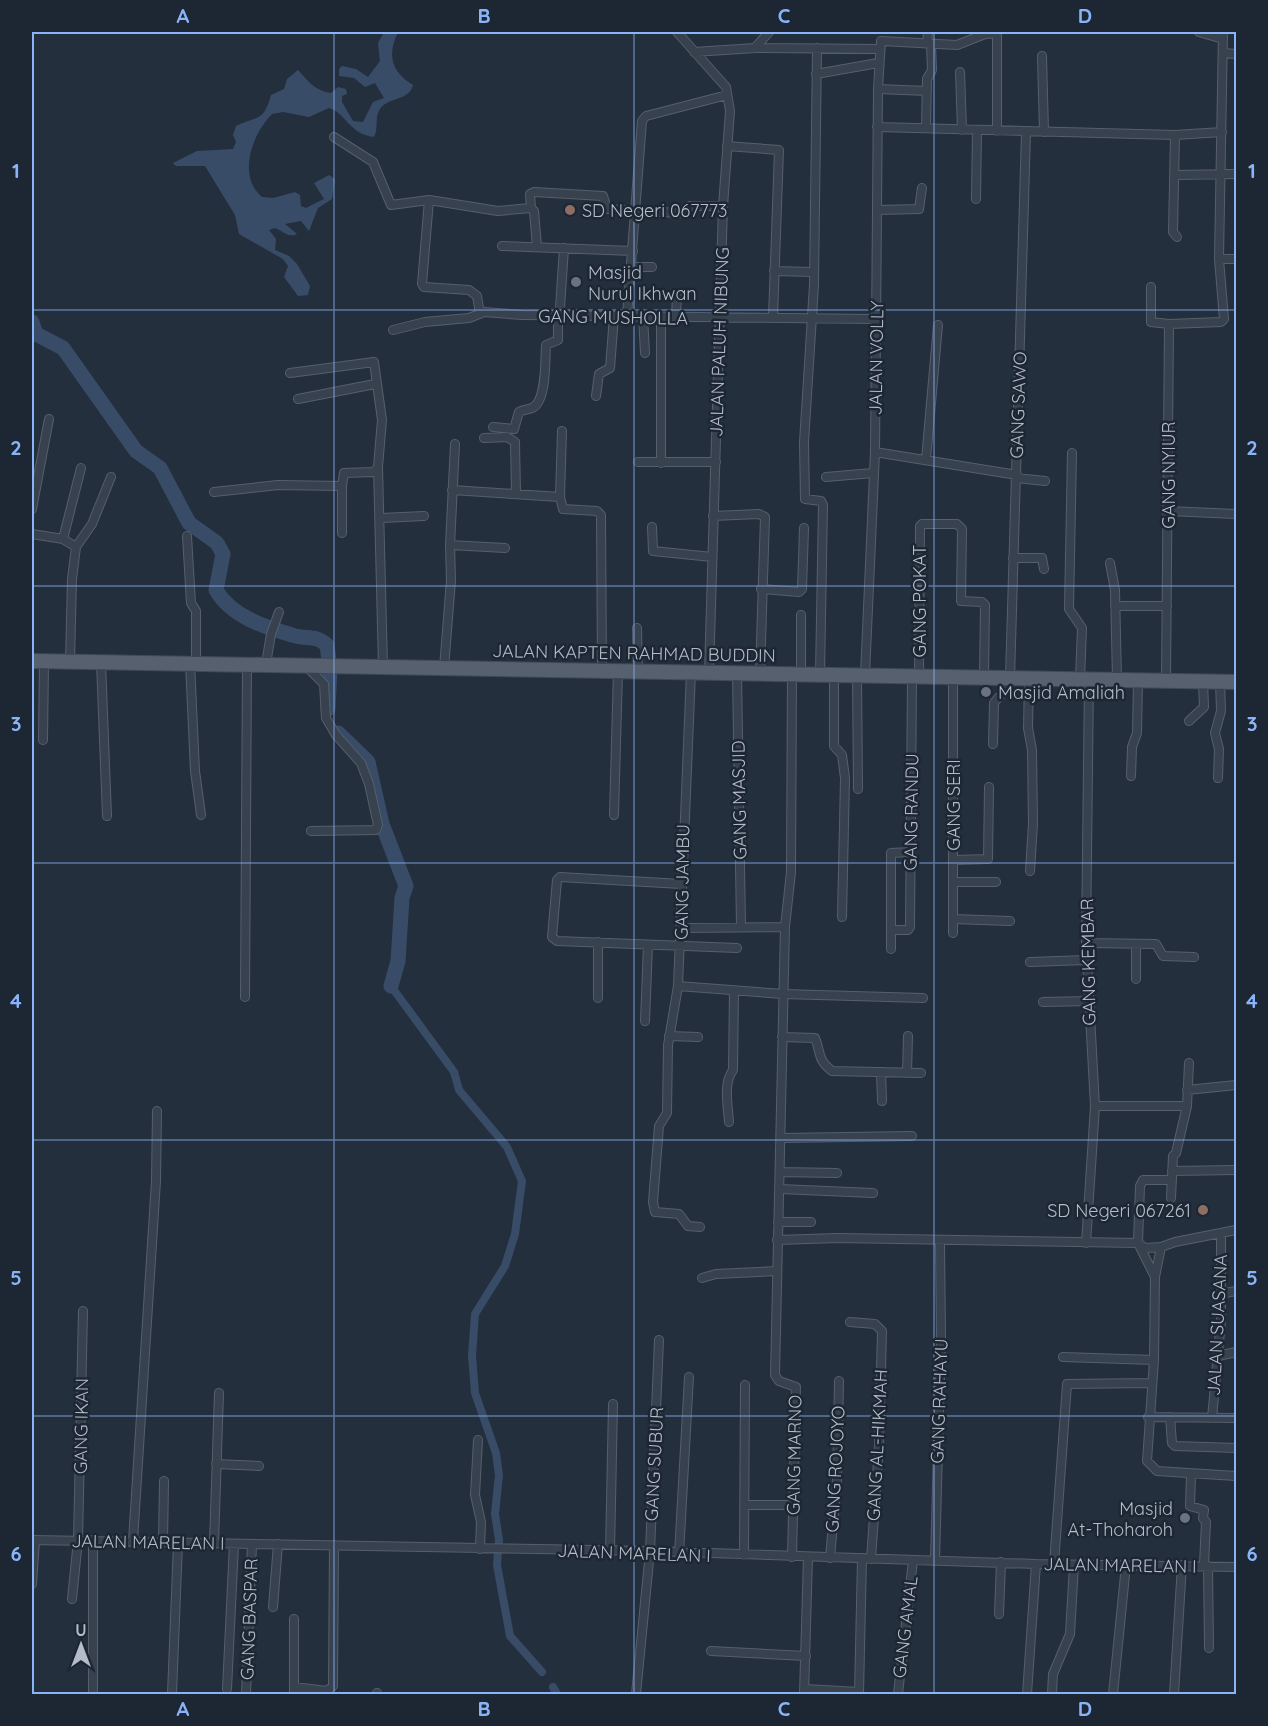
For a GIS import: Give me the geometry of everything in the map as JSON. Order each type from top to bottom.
[{"type":"main road","name":"JALAN KAPTEN RAHMAD BUDDIN","points":[[38,661],[984,677],[1005,680],[1029,678],[1236,682]]},
{"type":"street","name":"JALAN PALUH NIBUNG","points":[[677,32],[726,87],[730,111],[723,206],[709,673]]},
{"type":"street","points":[[755,48],[769,32]]},
{"type":"street","points":[[926,128],[928,78],[932,70],[928,32]]},
{"type":"street","points":[[1151,287],[1151,322],[1169,324],[1223,321],[1219,259],[1223,35],[1199,32]]},
{"type":"street","points":[[694,52],[755,48],[957,45],[985,34],[998,35],[997,131]]},
{"type":"street","name":"JALAN VOLLY","points":[[858,789],[861,675],[875,452],[877,127],[880,45]]},
{"type":"street","points":[[817,48],[812,318],[804,433],[805,490],[806,500],[821,501],[823,505],[827,675],[834,746],[842,755],[845,778],[842,917]]},
{"type":"street","points":[[1224,54],[1236,54]]},
{"type":"street","points":[[1042,56],[1044,132]]},
{"type":"street","points":[[816,74],[878,63]]},
{"type":"street","points":[[960,72],[962,130]]},
{"type":"street","points":[[878,89],[927,92]]},
{"type":"street","points":[[627,316],[640,134],[646,116],[727,95]]},
{"type":"street","points":[[877,127],[1026,133],[1175,135],[1222,132]]},
{"type":"street","points":[[976,199],[977,130]]},
{"type":"street","name":"GANG SAWO","points":[[1005,680],[1013,558],[1026,133]]},
{"type":"street","points":[[1175,135],[1173,232],[1177,237]]},
{"type":"street","points":[[334,137],[373,162],[391,205],[429,200],[498,211],[531,208]]},
{"type":"street","points":[[727,146],[778,150],[773,316]]},
{"type":"street","points":[[1175,175],[1236,174]]},
{"type":"street","points":[[877,210],[919,209],[922,188]]},
{"type":"street","points":[[537,247],[530,194],[534,192],[603,196],[607,209],[679,213],[689,207],[723,206]]},
{"type":"street","points":[[429,200],[422,284],[424,287],[469,290],[477,296],[482,313]]},
{"type":"street","points":[[502,246],[633,251]]},
{"type":"street","points":[[493,427],[514,429],[519,412],[534,408],[539,401],[543,390],[546,345],[558,340],[564,248]]},
{"type":"street","points":[[1219,259],[1236,259]]},
{"type":"street","points":[[632,267],[652,267]]},
{"type":"street","points":[[774,271],[813,272]]},
{"type":"street","points":[[676,294],[676,318]]},
{"type":"street","name":"GANG MUSHOLLA","points":[[395,329],[494,312],[560,316],[676,318],[773,316],[877,319]]},
{"type":"street","points":[[596,396],[599,375],[610,368],[614,316]]},
{"type":"street","points":[[643,316],[645,353]]},
{"type":"street","points":[[661,317],[661,463]]},
{"type":"street","name":"GANG NYIUR","points":[[1166,681],[1169,324]]},
{"type":"street","points":[[926,459],[938,325]]},
{"type":"street","points":[[290,373],[374,362],[375,384],[382,420],[378,467],[381,518],[379,556],[383,591],[383,667]]},
{"type":"street","points":[[298,399],[375,384]]},
{"type":"street","points":[[32,508],[49,419]]},
{"type":"street","points":[[562,430],[560,497],[563,509],[597,511],[601,514],[602,671]]},
{"type":"street","points":[[484,438],[507,437],[515,442],[516,494]]},
{"type":"street","points":[[444,668],[451,580],[450,545],[455,444]]},
{"type":"street","points":[[875,452],[1045,481]]},
{"type":"street","name":"GANG KEMBAR","points":[[1072,453],[1069,609],[1082,628],[1085,679],[1086,960],[1095,1106],[1086,1243]]},
{"type":"street","points":[[638,462],[716,462]]},
{"type":"street","points":[[342,533],[344,473],[374,472],[378,467]]},
{"type":"street","points":[[63,539],[81,468]]},
{"type":"street","points":[[825,477],[873,473]]},
{"type":"street","points":[[70,661],[72,579],[76,547],[93,524],[111,477]]},
{"type":"street","points":[[213,492],[278,484],[342,486]]},
{"type":"street","points":[[452,490],[560,497]]},
{"type":"street","points":[[1168,511],[1236,514]]},
{"type":"street","points":[[713,515],[762,514],[765,517],[760,673]]},
{"type":"street","points":[[381,518],[424,516]]},
{"type":"street","name":"GANG POKAT","points":[[916,676],[920,525],[957,524],[962,528],[961,601],[982,602],[986,605],[984,677]]},
{"type":"street","points":[[652,527],[653,551],[712,557]]},
{"type":"street","points":[[761,589],[799,591],[802,589],[804,528]]},
{"type":"street","points":[[32,534],[63,539],[76,547]]},
{"type":"street","points":[[186,536],[191,603],[196,611],[193,663],[195,771],[201,815]]},
{"type":"street","points":[[450,545],[505,548]]},
{"type":"street","points":[[1013,558],[1042,558],[1044,569]]},
{"type":"street","points":[[1110,563],[1110,575],[1115,584],[1117,680]]},
{"type":"street","points":[[1115,606],[1167,606]]},
{"type":"street","points":[[266,664],[271,634],[279,612]]},
{"type":"street","name":"GANG MARNO","points":[[792,1557],[796,1387],[779,1381],[775,1375],[785,927],[791,872],[796,674],[801,615]]},
{"type":"street","points":[[637,628],[638,671]]},
{"type":"street","points":[[38,661],[43,740]]},
{"type":"street","points":[[101,662],[107,816]]},
{"type":"street","points":[[245,996],[247,664]]},
{"type":"street","points":[[305,666],[324,684],[325,716],[332,730],[364,769],[378,825],[376,830],[311,831]]},
{"type":"street","points":[[614,815],[618,671]]},
{"type":"street","name":"GANG JAMBU","points":[[690,672],[681,884],[681,946],[678,986],[669,1036],[667,1113],[659,1126],[654,1210],[657,1214],[679,1214],[688,1226],[700,1227]]},
{"type":"street","name":"GANG MASJID","points":[[737,673],[741,927]]},
{"type":"street","name":"GANG RANDU","points":[[891,930],[908,930],[910,927],[916,676]]},
{"type":"street","name":"GANG SERI","points":[[952,677],[953,933]]},
{"type":"street","points":[[1029,678],[1028,728],[1032,750],[1033,823],[1030,870]]},
{"type":"street","points":[[1131,776],[1132,747],[1137,733],[1138,680]]},
{"type":"street","points":[[1189,721],[1204,707],[1203,681]]},
{"type":"street","points":[[1218,778],[1219,749],[1215,732],[1221,711],[1220,681]]},
{"type":"street","points":[[993,744],[994,702],[999,698]]},
{"type":"street","points":[[954,860],[988,858],[989,786]]},
{"type":"street","points":[[891,949],[891,853],[911,852]]},
{"type":"street","points":[[681,884],[560,877],[557,880],[552,937],[557,941],[736,948]]},
{"type":"street","points":[[954,882],[996,882]]},
{"type":"street","points":[[953,919],[1010,921]]},
{"type":"street","points":[[681,928],[785,927]]},
{"type":"street","points":[[598,942],[598,998]]},
{"type":"street","points":[[1086,943],[1157,945],[1163,956],[1194,957]]},
{"type":"street","points":[[645,1021],[648,945]]},
{"type":"street","points":[[1136,945],[1136,979]]},
{"type":"street","points":[[1030,962],[1086,960]]},
{"type":"street","points":[[678,986],[783,994],[923,998]]},
{"type":"street","points":[[729,1122],[728,1090],[729,1076],[733,1070],[734,990]]},
{"type":"street","points":[[1043,1002],[1089,1001]]},
{"type":"street","points":[[669,1036],[698,1037]]},
{"type":"street","points":[[906,1073],[908,1036]]},
{"type":"street","points":[[782,1037],[815,1038],[818,1056],[832,1071],[921,1073]]},
{"type":"street","points":[[1171,1198],[1173,1156],[1176,1153],[1187,1106],[1189,1063]]},
{"type":"street","points":[[881,1072],[882,1101]]},
{"type":"street","points":[[1187,1090],[1236,1085]]},
{"type":"street","points":[[1095,1106],[1187,1106]]},
{"type":"street","points":[[132,1541],[156,1181],[157,1110]]},
{"type":"street","points":[[781,1138],[912,1136]]},
{"type":"street","points":[[1155,1277],[1138,1243],[1141,1182],[1172,1175],[1236,1170]]},
{"type":"street","points":[[780,1173],[837,1173]]},
{"type":"street","points":[[780,1189],[873,1193]]},
{"type":"street","points":[[778,1222],[811,1222]]},
{"type":"street","points":[[777,1240],[1138,1243],[1145,1248],[1161,1247],[1236,1230]]},
{"type":"street","name":"JALAN SUASANA","points":[[1212,1418],[1221,1321],[1219,1294],[1221,1233]]},
{"type":"street","name":"GANG RAHAYU","points":[[935,1561],[941,1339],[940,1241]]},
{"type":"street","points":[[1161,1247],[1155,1277],[1154,1360],[1148,1417],[1148,1464],[1158,1471],[1191,1475],[1236,1476]]},
{"type":"street","points":[[702,1278],[716,1274],[777,1271]]},
{"type":"street","points":[[1219,1294],[1236,1291]]},
{"type":"street","name":"GANG IKAN","points":[[72,1599],[78,1540],[83,1311]]},
{"type":"street","name":"GANG AL-HIKMAH","points":[[850,1322],[875,1324],[882,1331],[879,1447],[866,1559],[859,1693]]},
{"type":"street","name":"GANG SUBUR","points":[[636,1695],[650,1551],[659,1340]]},
{"type":"street","points":[[1218,1356],[1236,1352]]},
{"type":"street","points":[[1063,1357],[1154,1360]]},
{"type":"street","points":[[679,1554],[689,1377]]},
{"type":"street","name":"GANG ROJOYO","points":[[830,1557],[837,1479],[839,1381]]},
{"type":"street","points":[[1054,1564],[1067,1384],[1151,1383]]},
{"type":"street","points":[[744,1555],[745,1385]]},
{"type":"street","points":[[214,1542],[219,1393]]},
{"type":"street","points":[[610,1552],[613,1404]]},
{"type":"street","points":[[1148,1417],[1233,1417]]},
{"type":"street","points":[[1170,1417],[1172,1443],[1175,1446],[1236,1448]]},
{"type":"street","points":[[477,1440],[475,1495],[481,1522],[483,1549]]},
{"type":"street","points":[[216,1464],[259,1466]]},
{"type":"street","points":[[1191,1475],[1190,1506],[1204,1510],[1203,1518],[1206,1522],[1209,1648]]},
{"type":"street","points":[[163,1542],[164,1480]]},
{"type":"street","points":[[744,1505],[792,1505]]},
{"type":"street","points":[[32,1584],[33,1540]]},
{"type":"street","name":"JALAN MARELAN I","points":[[33,1540],[650,1551],[679,1554],[1036,1564],[1236,1567]]},
{"type":"street","points":[[93,1540],[93,1695]]},
{"type":"street","points":[[172,1695],[178,1543]]},
{"type":"street","points":[[227,1689],[234,1544]]},
{"type":"street","name":"GANG BASPAR","points":[[246,1695],[252,1544]]},
{"type":"street","points":[[273,1608],[278,1544]]},
{"type":"street","points":[[294,1618],[294,1691],[327,1691],[333,1686],[334,1545]]},
{"type":"street","points":[[808,1557],[805,1692],[859,1693]]},
{"type":"street","name":"GANG AMAL","points":[[898,1695],[913,1560]]},
{"type":"street","points":[[999,1614],[1000,1562]]},
{"type":"street","points":[[1027,1695],[1036,1564]]},
{"type":"street","points":[[1052,1695],[1053,1674],[1070,1634],[1074,1564]]},
{"type":"street","points":[[1113,1695],[1126,1565]]},
{"type":"street","points":[[1174,1695],[1182,1565]]},
{"type":"street","points":[[711,1651],[806,1656]]},
{"type":"water","points":[[384,32],[398,32],[393,48],[393,62],[400,74],[413,85],[403,97],[388,102],[380,109],[374,137],[359,132],[340,114],[329,108],[309,117],[283,112],[272,114],[258,132],[253,144],[250,155],[250,178],[254,188],[262,197],[273,198],[295,192],[300,195],[301,206],[306,208],[324,199],[314,183],[329,175],[335,179],[332,199],[318,208],[309,231],[301,221],[285,224],[297,234],[294,235],[288,235],[275,228],[269,230],[276,239],[275,250],[289,256],[297,264],[310,286],[308,295],[298,296],[284,277],[288,266],[283,259],[239,234],[235,215],[205,166],[176,166],[173,163],[197,151],[233,149],[236,142],[233,135],[236,126],[259,117],[266,110],[271,95],[284,89],[287,79],[298,70],[320,90],[331,93],[338,87],[346,89],[347,94],[342,96],[342,102],[353,121],[363,122],[373,102],[384,98],[375,83],[365,87],[354,78],[339,76],[339,69],[342,66],[356,69],[368,77],[380,61],[378,43]]},
{"type":"waterway","points":[[32,322],[36,334],[63,348],[136,451],[160,468],[189,523],[217,543],[223,554],[216,590],[222,599],[239,614],[260,624],[281,632],[314,638],[327,645],[330,669],[328,709]]},
{"type":"waterway","points":[[338,733],[368,762],[382,824],[406,886],[402,898],[398,961],[391,986]]},
{"type":"waterway","points":[[391,986],[454,1072],[459,1090],[507,1147],[522,1181],[515,1234],[505,1266],[475,1314],[472,1356],[475,1393],[496,1453],[499,1475],[495,1514],[499,1540],[497,1565],[510,1636],[542,1672]]},
{"type":"waterway","points":[[553,1687],[557,1694]]},
{"type":"tunnel","points":[[998,698],[1002,696],[1002,686]]},
{"type":"place","name":"SD Negeri 067773","points":[[570,210]]},
{"type":"place","name":"Masjid Nurul Ikhwan","points":[[576,282]]},
{"type":"place","name":"Masjid Amaliah","points":[[986,692]]},
{"type":"place","name":"SD Negeri 067261","points":[[1203,1210]]},
{"type":"place","name":"Masjid At-Thoharoh","points":[[1185,1518]]}]
